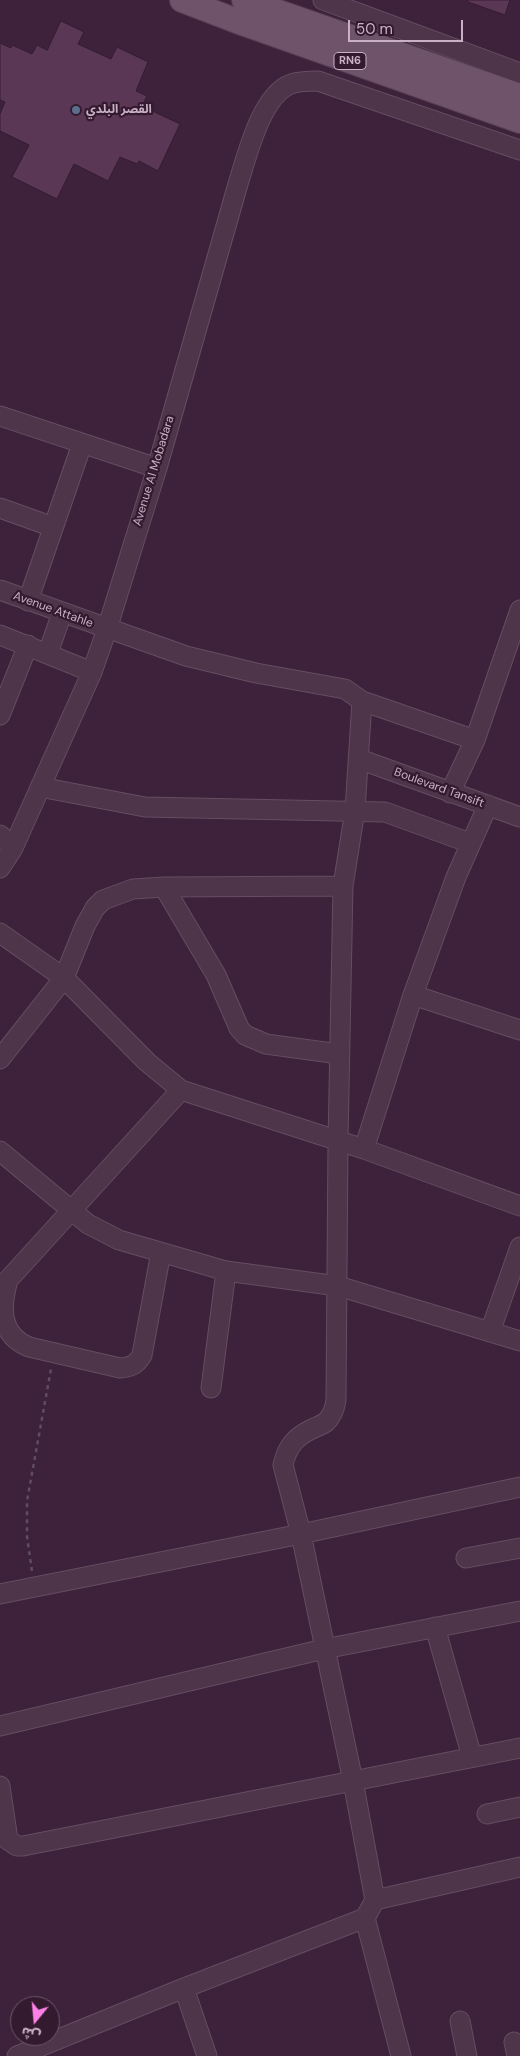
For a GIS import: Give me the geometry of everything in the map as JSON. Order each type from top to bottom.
[{"type":"main road","name":"RN6","points":[[182,0],[242,23],[513,118]]},
{"type":"main road","name":"RN6","points":[[244,0],[520,96]]},
{"type":"street","points":[[323,0],[520,73]]},
{"type":"street","name":"Avenue Al Mobadara","points":[[0,868],[6,842],[40,786],[92,672],[157,468],[224,229],[252,139],[271,100],[290,84],[318,81],[497,142]]},
{"type":"street","points":[[513,118],[497,142],[520,150]]},
{"type":"street","points":[[0,416],[157,468]]},
{"type":"street","points":[[28,601],[82,444]]},
{"type":"street","points":[[0,508],[53,527]]},
{"type":"street","name":"Avenue Attahle","points":[[0,590],[186,656],[256,673],[345,689],[362,701],[476,740]]},
{"type":"street","points":[[48,653],[62,613]]},
{"type":"street","points":[[450,793],[476,740],[518,620]]},
{"type":"street","points":[[0,635],[92,672]]},
{"type":"street","points":[[0,715],[28,645]]},
{"type":"street","points":[[17,2056],[184,1988],[365,1918],[375,1900],[353,1782],[301,1534],[283,1465],[285,1454],[290,1446],[300,1435],[326,1422],[336,1400],[338,1141],[343,886],[355,810],[362,701]]},
{"type":"street","name":"Boulevard Tansift","points":[[358,759],[450,793],[520,816]]},
{"type":"street","points":[[40,786],[145,807],[386,812],[470,843]]},
{"type":"street","points":[[364,1149],[413,996],[470,843],[488,806]]},
{"type":"street","points":[[0,1059],[64,978],[86,926],[103,900],[133,889],[164,886],[343,886]]},
{"type":"street","points":[[164,886],[216,975],[239,1028],[245,1035],[266,1044],[340,1054]]},
{"type":"street","points":[[0,933],[64,978],[148,1062],[180,1090],[364,1149],[520,1206]]},
{"type":"street","points":[[413,996],[520,1030]]},
{"type":"street","points":[[161,1252],[142,1355],[132,1366],[120,1368],[29,1347],[5,1338],[1,1302],[8,1280],[180,1090]]},
{"type":"street","points":[[0,1151],[70,1211],[101,1232],[226,1271],[338,1286],[520,1342]]},
{"type":"street","points":[[490,1332],[520,1247]]},
{"type":"street","points":[[211,1388],[226,1271]]},
{"type":"street","points":[[0,1594],[301,1534],[520,1487]]},
{"type":"street","points":[[466,1558],[520,1548]]},
{"type":"street","points":[[0,1726],[324,1649],[520,1611]]},
{"type":"street","points":[[435,1627],[472,1757]]},
{"type":"street","points":[[0,1786],[8,1840],[17,1846],[23,1846],[520,1748]]},
{"type":"street","points":[[487,1814],[520,1807]]},
{"type":"street","points":[[375,1900],[520,1867]]},
{"type":"street","points":[[365,1918],[401,2056]]},
{"type":"street","points":[[184,1988],[207,2056]]},
{"type":"street","points":[[460,2020],[467,2056]]},
{"type":"path","points":[[35,1587],[27,1537],[27,1501],[55,1353]]},
{"type":"building","points":[[468,0],[510,0],[505,15],[468,2]]},
{"type":"building","name":"القصر البلدي","points":[[61,21],[84,32],[78,44],[111,59],[117,47],[148,62],[136,91],[147,96],[142,106],[180,124],[158,171],[139,161],[137,164],[120,157],[108,181],[74,164],[57,199],[12,177],[29,145],[0,131],[0,114],[5,102],[0,100],[0,43],[11,48],[12,45],[32,54],[37,45],[47,50]]},
{"type":"place","name":"القصر البلدي","points":[[76,110]]}]
